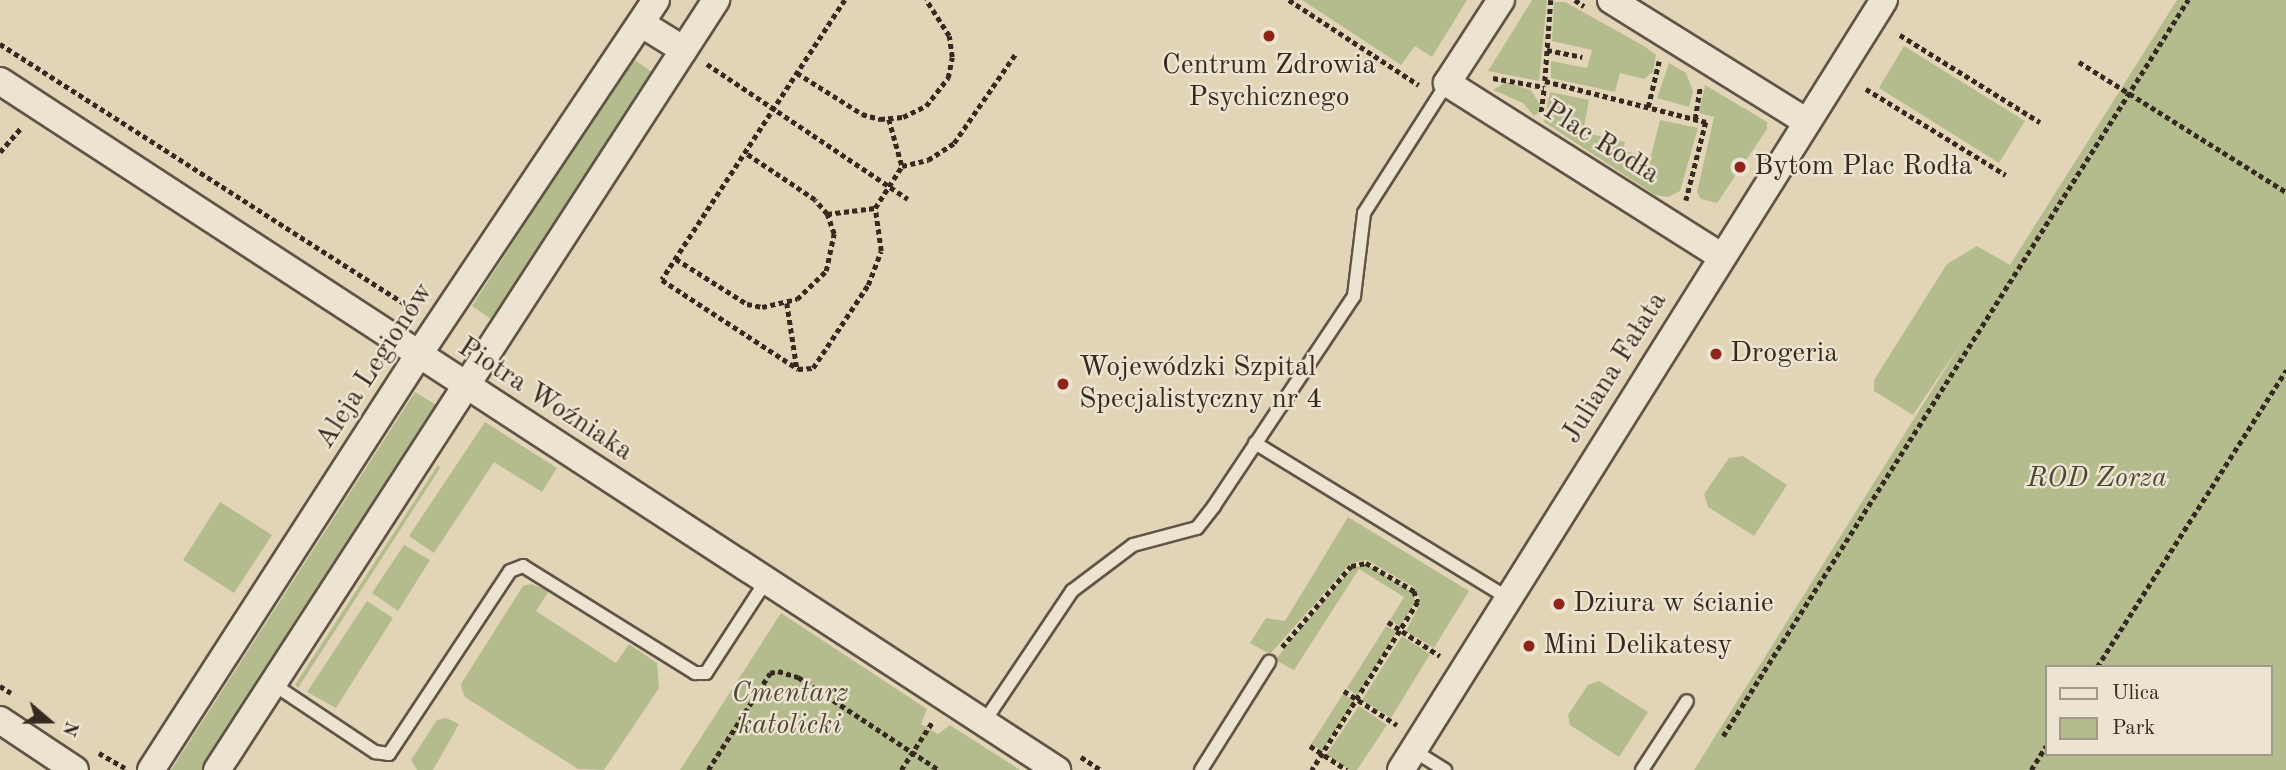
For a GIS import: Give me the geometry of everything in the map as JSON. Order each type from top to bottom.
[{"type":"street","name":"Aleja Legionów","points":[[142,767],[656,0]]},
{"type":"street","points":[[218,770],[716,0]]},
{"type":"street","points":[[1442,90],[1501,0]]},
{"type":"street","points":[[1611,0],[1807,122]]},
{"type":"street","name":"Juliana Fałata","points":[[1407,760],[1884,0]]},
{"type":"street","points":[[642,24],[684,50]]},
{"type":"street","name":"Piotra Woźniaka","points":[[0,82],[984,722],[1067,762]]},
{"type":"street","name":"Plac Rodła","points":[[1442,90],[1721,256]]},
{"type":"street","points":[[0,720],[75,770]]},
{"type":"lane","points":[[984,722],[1072,591],[1133,545],[1197,528],[1354,296],[1364,213],[1442,90]]},
{"type":"lane","points":[[1255,443],[1508,598]]},
{"type":"lane","points":[[274,684],[375,752],[390,754],[510,570],[523,566],[695,673],[706,673],[766,581]]},
{"type":"lane","points":[[1201,770],[1269,662]]},
{"type":"lane","points":[[1642,770],[1687,701]]},
{"type":"lane","points":[[1407,760],[1446,770]]},
{"type":"path","points":[[845,0],[662,280],[798,369],[813,368],[868,285],[881,251],[875,208],[902,166],[928,160],[954,143],[1016,53]]},
{"type":"path","points":[[797,73],[862,114],[889,119],[926,106],[947,78],[949,36],[926,0]]},
{"type":"path","points":[[1289,0],[1442,90]]},
{"type":"path","points":[[1540,124],[1550,0]]},
{"type":"path","points":[[1723,736],[2189,0]]},
{"type":"path","points":[[1900,35],[2040,122]]},
{"type":"path","points":[[0,44],[408,306],[418,308],[428,299]]},
{"type":"path","points":[[1547,50],[1582,57]]},
{"type":"path","points":[[699,76],[714,54]]},
{"type":"path","points":[[1648,107],[1661,54]]},
{"type":"path","points":[[2079,62],[2286,192]]},
{"type":"path","points":[[712,68],[908,199]]},
{"type":"path","points":[[1479,76],[1545,84],[1706,122],[1682,215]]},
{"type":"path","points":[[1695,119],[1703,80]]},
{"type":"path","points":[[1866,89],[2006,175]]},
{"type":"path","points":[[889,119],[902,166]]},
{"type":"path","points":[[0,152],[14,131],[33,129]]},
{"type":"path","points":[[676,258],[747,304],[762,307],[787,303],[814,286],[826,271],[834,234],[827,214],[814,200],[745,153]]},
{"type":"path","points":[[827,214],[875,208]]},
{"type":"path","points":[[787,303],[798,369]]},
{"type":"path","points":[[2098,665],[2286,370]]},
{"type":"path","points":[[1269,662],[1351,566],[1366,563],[1414,591],[1418,602],[1312,770]]},
{"type":"path","points":[[1388,622],[1440,656]]},
{"type":"path","points":[[708,770],[770,673],[778,671],[798,677],[939,770]]},
{"type":"path","points":[[1344,691],[1397,725]]},
{"type":"path","points":[[901,770],[947,698]]},
{"type":"path","points":[[1310,746],[1347,770]]},
{"type":"path","points":[[2031,770],[2044,749]]},
{"type":"path","points":[[1067,762],[1101,770]]},
{"type":"path","points":[[111,770],[115,764]]},
{"type":"path","points":[[121,767],[142,767]]},
{"type":"green space","points":[[1302,0],[1467,0],[1432,57],[1415,46],[1401,65]]},
{"type":"green space","points":[[1532,0],[1547,0],[1539,81],[1488,71]]},
{"type":"green space","name":"ROD Zorza","points":[[2177,0],[2286,0],[2286,770],[1694,770],[1964,339],[1913,415],[1874,391],[1874,380],[1947,264],[1977,246],[2010,265]]},
{"type":"green space","points":[[1554,2],[1565,2],[1644,46],[1656,55],[1653,72],[1644,79],[1620,73],[1615,92],[1551,78],[1551,61],[1587,68],[1592,50],[1552,41]]},
{"type":"green space","points":[[1904,46],[2025,121],[1999,163],[1879,88]]},
{"type":"green space","points":[[632,58],[653,73],[494,321],[472,306]]},
{"type":"green space","points":[[1669,63],[1686,73],[1693,91],[1689,107],[1657,98]]},
{"type":"green space","points":[[1506,82],[1531,90],[1540,105],[1538,113],[1534,116],[1523,103],[1493,90]]},
{"type":"green space","points":[[1705,85],[1767,122],[1767,129],[1717,203],[1701,199],[1697,192],[1714,117],[1699,113]]},
{"type":"green space","points":[[1550,92],[1589,100],[1583,132],[1625,142],[1623,151],[1651,156],[1660,120],[1698,128],[1680,191],[1668,197],[1655,195],[1544,122]]},
{"type":"green space","points":[[415,392],[438,406],[204,770],[171,770]]},
{"type":"green space","points":[[485,422],[557,468],[542,492],[494,462],[434,553],[409,536]]},
{"type":"green space","points":[[1743,456],[1787,485],[1754,536],[1708,507],[1704,494],[1729,458]]},
{"type":"green space","points":[[438,465],[440,468],[298,688],[295,685]]},
{"type":"green space","points":[[220,502],[272,535],[234,593],[183,560]]},
{"type":"green space","points":[[1348,517],[1469,591],[1434,648],[1406,631],[1421,602],[1415,588],[1367,560],[1351,563],[1270,654],[1250,643],[1266,618],[1285,621]]},
{"type":"green space","points":[[404,545],[430,560],[398,611],[372,593]]},
{"type":"green space","points":[[1366,564],[1414,593],[1415,603],[1400,626],[1390,620],[1404,597],[1359,569],[1294,670],[1275,660],[1352,568]]},
{"type":"green space","points":[[531,584],[549,591],[536,611],[616,663],[629,644],[657,663],[659,688],[604,770],[578,769],[465,697],[462,690],[461,684],[523,586]]},
{"type":"green space","points":[[367,601],[393,618],[336,708],[307,692]]},
{"type":"green space","name":"Cmentarz katolicki","points":[[781,613],[927,709],[921,724],[938,734],[950,725],[1020,770],[680,770]]},
{"type":"green space","points":[[1386,626],[1397,632],[1358,696],[1347,688]]},
{"type":"green space","points":[[1402,636],[1430,654],[1391,718],[1362,700]]},
{"type":"green space","points":[[1599,681],[1648,712],[1619,757],[1570,725],[1568,715],[1588,685]]},
{"type":"green space","points":[[1343,694],[1355,702],[1322,751],[1311,744]]},
{"type":"green space","points":[[1359,706],[1387,725],[1357,770],[1350,770],[1326,755]]},
{"type":"green space","points":[[446,718],[459,724],[433,770],[417,770],[411,760],[437,720]]},
{"type":"place","name":"Centrum Zdrowia Psychicznego","points":[[1269,36]]},
{"type":"place","name":"Bytom Plac Rodła","points":[[1740,167]]},
{"type":"place","name":"Drogeria","points":[[1716,354]]},
{"type":"place","name":"Wojewódzki Szpital Specjalistyczny nr 4","points":[[1063,384]]},
{"type":"place","name":"Dziura w ścianie","points":[[1559,604]]},
{"type":"place","name":"Mini Delikatesy","points":[[1529,646]]}]
